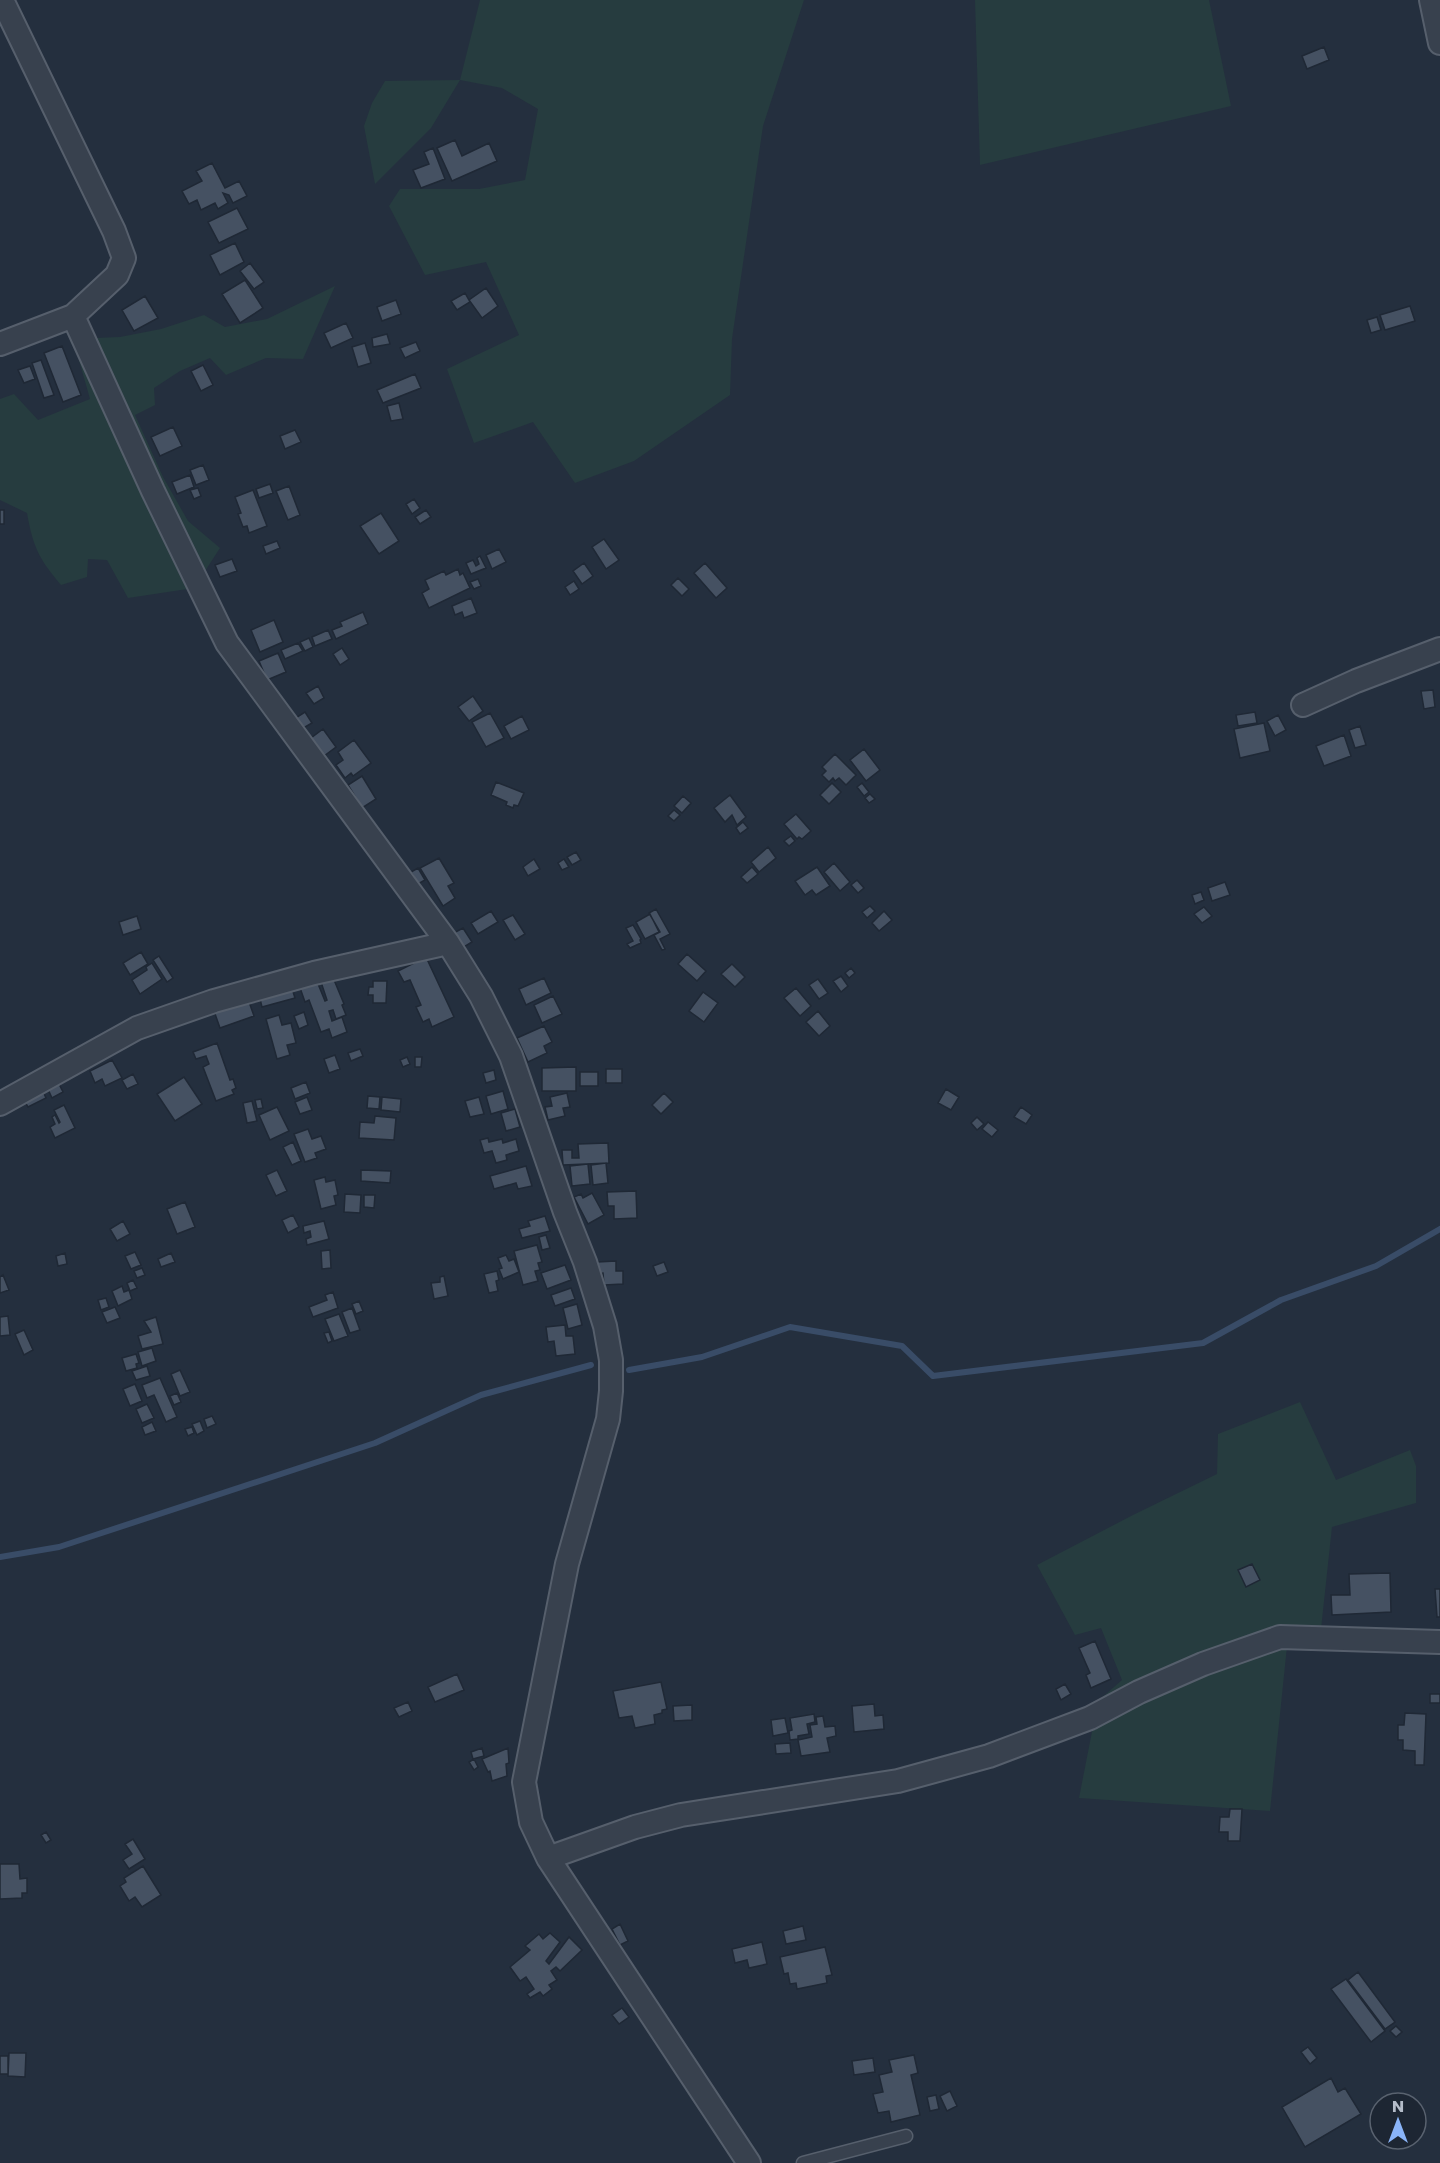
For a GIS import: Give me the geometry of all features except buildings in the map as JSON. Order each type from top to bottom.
[{"type":"street","points":[[0,344],[73,316],[117,274],[124,258],[114,231],[2,0]]},
{"type":"street","points":[[1431,0],[1440,43]]},
{"type":"street","points":[[73,316],[153,492],[226,643],[448,943],[481,996],[511,1056],[565,1212],[585,1262],[605,1326],[611,1360],[612,1391],[608,1419],[567,1564],[524,1782],[531,1822],[548,1858],[749,2163]]},
{"type":"street","points":[[1303,705],[1356,681],[1440,649]]},
{"type":"street","points":[[0,1104],[137,1028],[214,1001],[281,982],[448,943]]},
{"type":"street","points":[[548,1858],[635,1827],[681,1815],[898,1781],[989,1756],[1090,1718],[1139,1692],[1203,1664],[1280,1637],[1440,1642]]},
{"type":"lane","points":[[803,2163],[906,2136]]},
{"type":"green space","points":[[480,0],[804,0],[763,126],[732,339],[730,395],[634,461],[575,483],[533,422],[474,443],[447,369],[519,335],[486,262],[425,275],[389,206],[400,189],[479,189],[525,180],[538,109],[502,88],[460,80]]},
{"type":"green space","points":[[975,0],[1209,0],[1231,106],[980,165]]},
{"type":"green space","points":[[460,80],[431,128],[375,184],[364,126],[372,103],[385,81]]},
{"type":"green space","points":[[335,286],[303,359],[266,358],[226,375],[210,358],[180,371],[154,388],[155,405],[135,415],[163,477],[188,521],[220,548],[194,588],[128,598],[107,560],[88,559],[87,577],[61,585],[38,552],[27,513],[0,500],[0,399],[14,394],[38,420],[90,399],[73,339],[120,337],[161,329],[204,315],[225,327],[267,319]]},
{"type":"green space","points":[[1300,1402],[1336,1480],[1410,1450],[1416,1466],[1416,1503],[1332,1527],[1321,1629],[1289,1627],[1270,1811],[1079,1798],[1098,1701],[1122,1680],[1101,1628],[1075,1635],[1037,1565],[1217,1474],[1218,1434]]},
{"type":"waterway","points":[[629,1370],[702,1357],[790,1327],[902,1346],[933,1376],[1203,1343],[1281,1300],[1376,1266],[1440,1229]]},
{"type":"waterway","points":[[0,1557],[59,1547],[375,1443],[481,1395],[591,1365]]}]
